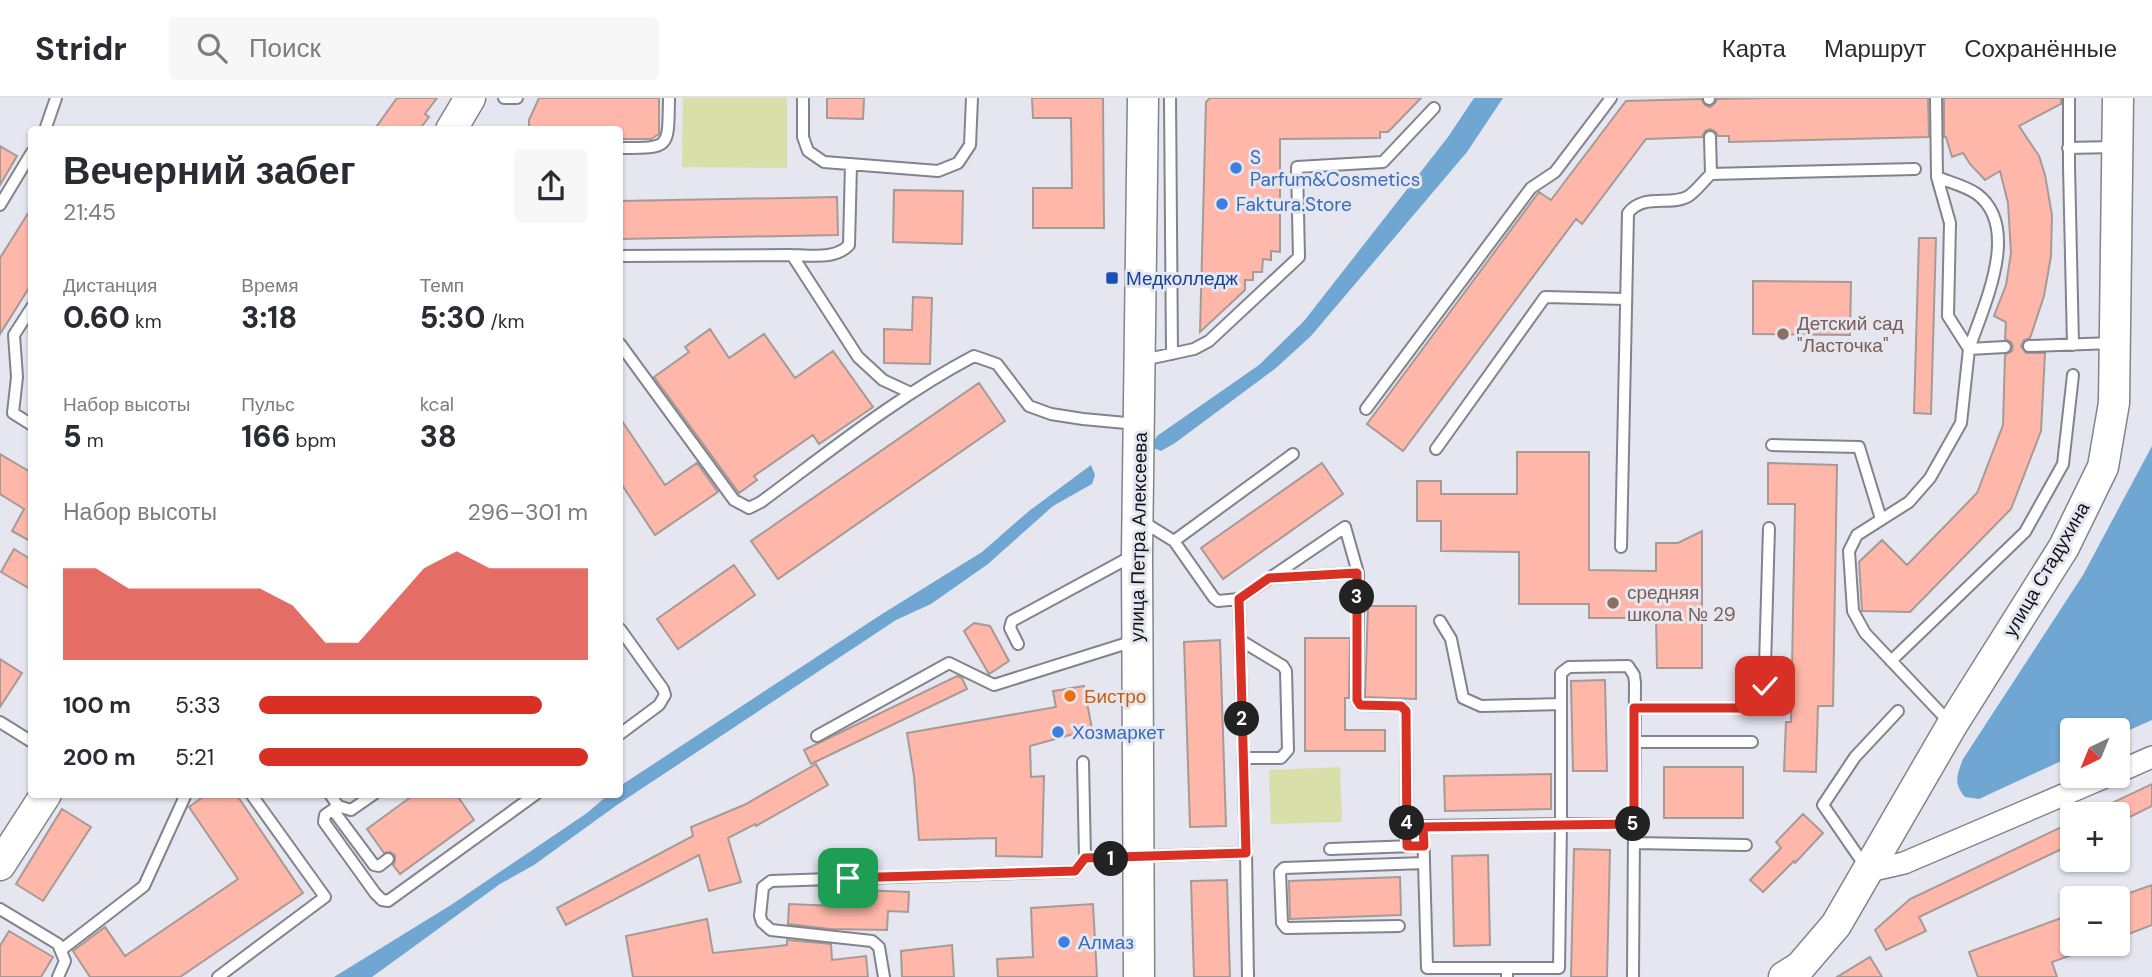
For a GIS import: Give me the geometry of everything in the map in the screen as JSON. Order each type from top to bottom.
[{"type":"street","points":[[453,126],[470,98]]},
{"type":"street","name":"улица Петра Алексеева","points":[[1139,977],[1137,554],[1143,98]]},
{"type":"street","name":"улица Стадухина","points":[[1784,977],[1800,967],[1836,925],[1952,725],[2064,547],[2103,467],[2114,403],[2118,98]]},
{"type":"street","points":[[2130,767],[2152,757]]},
{"type":"street","points":[[1869,871],[1904,863],[2080,788]]},
{"type":"street","points":[[0,864],[43,798]]},
{"type":"lane","points":[[46,126],[56,98]]},
{"type":"lane","points":[[504,98],[517,98]]},
{"type":"lane","points":[[623,148],[655,148],[661,145],[668,132],[669,98]]},
{"type":"lane","points":[[803,98],[803,137],[808,151],[824,162],[939,170],[958,163],[970,145],[972,98]]},
{"type":"lane","points":[[1170,98],[1172,354]]},
{"type":"lane","points":[[1366,409],[1531,188],[1555,172],[1611,98]]},
{"type":"lane","points":[[1936,98],[1937,177],[1950,223],[1948,316],[1969,349]]},
{"type":"lane","points":[[2069,98],[2073,345]]},
{"type":"lane","points":[[1140,360],[1194,349],[1209,341],[1299,257],[1297,167],[1383,162],[1434,108]]},
{"type":"lane","points":[[1710,137],[1711,174]]},
{"type":"lane","points":[[2068,148],[2117,147]]},
{"type":"lane","points":[[0,205],[28,159]]},
{"type":"lane","points":[[623,256],[834,255],[844,251],[849,245],[851,164]]},
{"type":"lane","points":[[1621,547],[1628,213],[1641,203],[1686,197],[1711,174],[1915,169]]},
{"type":"lane","points":[[1937,177],[1976,193],[1985,203],[1999,235],[1998,262],[1969,349],[1961,424],[1930,478],[1909,502],[1857,535],[1849,551],[1853,611],[1865,633],[1952,725]]},
{"type":"lane","points":[[792,255],[858,357],[883,380],[911,393]]},
{"type":"lane","points":[[1436,449],[1545,297],[1626,299]]},
{"type":"lane","points":[[28,313],[14,335],[17,377],[13,413],[28,422]]},
{"type":"lane","points":[[2029,346],[2115,343]]},
{"type":"lane","points":[[1969,349],[2005,347]]},
{"type":"lane","points":[[623,348],[734,500],[749,508],[939,374],[974,356],[997,365],[1029,406],[1062,416],[1139,424]]},
{"type":"lane","points":[[1891,661],[2025,532],[2063,464],[2073,375]]},
{"type":"lane","points":[[1772,445],[1859,447],[1881,519]]},
{"type":"lane","points":[[1174,541],[1293,454]]},
{"type":"lane","points":[[1139,520],[1174,541],[1218,601],[1239,599],[1345,527],[1357,573],[1357,700],[1360,705],[1401,706],[1406,711],[1407,846]]},
{"type":"lane","points":[[1634,708],[1756,708],[1764,700],[1769,528]]},
{"type":"lane","points":[[1018,644],[1010,628],[1012,621],[1137,554]]},
{"type":"lane","points":[[1269,578],[1357,573]]},
{"type":"lane","points":[[1239,599],[1248,977]]},
{"type":"lane","points":[[1440,621],[1451,639],[1462,698],[1480,706],[1561,705]]},
{"type":"lane","points":[[623,633],[665,695],[660,705],[623,732]]},
{"type":"lane","points":[[817,736],[949,663],[994,685],[1137,640]]},
{"type":"lane","points":[[1240,640],[1283,666],[1286,671],[1289,750],[1281,758],[1243,758]]},
{"type":"lane","points":[[1633,977],[1634,843],[1634,824],[1634,742],[1634,708],[1634,675],[1628,666],[1569,667],[1561,673],[1561,824],[1559,968],[1507,973],[1427,972],[1423,827],[1561,824],[1634,824]]},
{"type":"lane","points":[[1869,871],[1823,805],[1855,757],[1898,712]]},
{"type":"lane","points":[[0,722],[28,740]]},
{"type":"lane","points":[[1634,742],[1752,742]]},
{"type":"lane","points":[[884,977],[879,947],[872,941],[771,930],[762,922],[760,916],[763,887],[771,880],[1075,871],[1085,858],[1083,762]]},
{"type":"lane","points":[[61,950],[145,887],[184,798]]},
{"type":"lane","points":[[218,977],[325,897],[254,798]]},
{"type":"lane","points":[[332,798],[374,865],[379,866],[388,859]]},
{"type":"lane","points":[[368,798],[351,810],[336,808],[326,815],[324,822],[375,893],[382,900],[388,901],[530,798]]},
{"type":"lane","points":[[1634,843],[1746,845]]},
{"type":"lane","points":[[1330,849],[1424,846]]},
{"type":"lane","points":[[1085,858],[1246,853]]},
{"type":"lane","points":[[1399,926],[1286,929],[1282,923],[1280,872],[1284,868],[1424,863]]},
{"type":"lane","points":[[0,909],[58,944],[65,961],[58,977]]},
{"type":"green space","points":[[683,98],[787,98],[787,168],[682,167]]},
{"type":"green space","points":[[1340,767],[1342,822],[1271,824],[1269,770]]},
{"type":"water","points":[[1474,98],[1503,98],[1467,152],[1311,336],[1276,368],[1175,443],[1161,451],[1151,447],[1157,436],[1259,365],[1304,321],[1448,137]]},
{"type":"water","points":[[2152,446],[2152,720],[2130,730],[2130,718],[2060,718],[2060,762],[1979,799],[1965,797],[1957,779],[1963,759],[2083,575]]},
{"type":"water","points":[[1091,465],[1095,475],[1092,484],[1053,506],[988,564],[931,604],[896,620],[617,805],[534,865],[500,884],[372,977],[334,977],[451,905],[587,813],[604,798],[623,798],[623,784],[882,614],[982,552],[1029,511]]},
{"type":"building","points":[[397,98],[437,98],[425,114],[429,117],[422,126],[377,126]]},
{"type":"building","points":[[539,98],[659,98],[659,134],[651,139],[623,139],[623,126],[529,126]]},
{"type":"building","points":[[827,98],[864,98],[863,119],[827,118]]},
{"type":"building","points":[[1032,98],[1103,98],[1104,228],[1033,228],[1033,188],[1072,188],[1071,118],[1033,118]]},
{"type":"building","points":[[1210,98],[1421,98],[1388,132],[1380,132],[1380,138],[1280,139],[1280,252],[1271,251],[1271,260],[1263,259],[1262,272],[1253,272],[1253,280],[1245,280],[1245,290],[1200,332],[1206,102]]},
{"type":"building","points":[[1928,98],[1929,137],[1729,142],[1729,136],[1718,136],[1710,129],[1705,131],[1702,137],[1646,139],[1582,224],[1576,219],[1403,451],[1367,424],[1539,192],[1551,200],[1626,101],[1701,99],[1710,107],[1717,99]]},
{"type":"building","points":[[1944,98],[2061,98],[2061,104],[2019,126],[2039,156],[2052,215],[2051,256],[2044,296],[2030,338],[2024,340],[2021,346],[2026,353],[2045,353],[2041,431],[2011,509],[1910,612],[1862,611],[1859,562],[1882,540],[1907,565],[1977,493],[2003,425],[2005,355],[2012,351],[2013,346],[2005,339],[2006,322],[1994,316],[2006,285],[2011,253],[2008,203],[2000,171],[1985,180],[1963,153],[1952,157],[1944,137]]},
{"type":"building","points":[[0,146],[17,156],[0,185]]},
{"type":"building","points":[[894,190],[963,191],[962,244],[893,242]]},
{"type":"building","points":[[837,197],[838,235],[623,239],[623,201]]},
{"type":"building","points":[[28,213],[28,289],[0,334],[0,258]]},
{"type":"building","points":[[1919,238],[1936,238],[1931,414],[1914,413]]},
{"type":"building","points":[[1753,281],[1851,282],[1850,335],[1753,334]]},
{"type":"building","points":[[913,297],[932,298],[930,364],[884,363],[884,329],[912,330]]},
{"type":"building","points":[[710,329],[729,358],[764,334],[795,378],[833,351],[873,407],[819,444],[813,435],[754,476],[757,480],[739,493],[654,377],[689,352],[685,347]]},
{"type":"building","points":[[979,383],[1005,421],[778,579],[751,541]]},
{"type":"building","points":[[623,422],[665,485],[697,463],[718,492],[655,535],[623,487]]},
{"type":"building","points":[[1517,452],[1589,452],[1589,570],[1656,571],[1656,543],[1678,543],[1702,531],[1702,668],[1657,668],[1656,618],[1589,618],[1589,604],[1519,604],[1519,552],[1441,551],[1441,521],[1417,521],[1417,481],[1441,481],[1441,494],[1517,494]]},
{"type":"building","points":[[0,454],[28,471],[28,540],[12,531],[24,509],[0,494]]},
{"type":"building","points":[[1322,463],[1343,494],[1223,579],[1201,548]]},
{"type":"building","points":[[1768,463],[1837,465],[1833,706],[1818,706],[1816,772],[1784,771],[1786,722],[1791,722],[1795,504],[1768,504]]},
{"type":"building","points":[[14,549],[28,558],[28,588],[1,572]]},
{"type":"building","points":[[734,565],[755,595],[678,649],[657,619]]},
{"type":"building","points":[[1368,606],[1416,606],[1416,699],[1365,697]]},
{"type":"building","points":[[974,623],[990,626],[1009,661],[989,674],[964,631]]},
{"type":"building","points":[[1305,638],[1350,638],[1349,698],[1345,698],[1345,730],[1385,730],[1385,751],[1305,751]]},
{"type":"building","points":[[1220,640],[1226,826],[1190,827],[1184,642]]},
{"type":"building","points":[[0,659],[22,673],[0,707]]},
{"type":"building","points":[[957,676],[962,678],[967,689],[811,764],[804,750]]},
{"type":"building","points":[[1605,680],[1607,771],[1573,771],[1571,681]]},
{"type":"building","points":[[1084,686],[1092,729],[1030,746],[1031,777],[1044,776],[1042,857],[996,856],[996,838],[919,840],[914,776],[907,733],[1056,707],[1053,691]]},
{"type":"building","points":[[816,764],[828,785],[756,826],[755,824],[728,838],[741,882],[709,891],[699,855],[566,925],[557,908],[693,836],[691,827],[744,805]]},
{"type":"building","points":[[1664,767],[1743,767],[1743,818],[1664,818]]},
{"type":"building","points":[[1551,774],[1551,809],[1445,811],[1444,776]]},
{"type":"building","points":[[2152,784],[2152,806],[2130,817],[2130,802],[2114,802]]},
{"type":"building","points":[[201,798],[239,798],[303,893],[180,977],[90,977],[73,951],[105,927],[125,956],[238,879],[189,807]]},
{"type":"building","points":[[410,798],[459,798],[474,820],[400,874],[393,865],[395,855],[384,853],[367,829]]},
{"type":"building","points":[[62,809],[91,827],[43,901],[16,884]]},
{"type":"building","points":[[1803,814],[1823,833],[1763,892],[1750,880],[1781,848],[1776,842]]},
{"type":"building","points":[[2060,828],[2060,850],[1919,917],[1926,931],[1886,950],[1875,930],[1910,899]]},
{"type":"building","points":[[1574,849],[1610,850],[1607,977],[1571,977]]},
{"type":"building","points":[[1488,855],[1490,945],[1454,946],[1452,856]]},
{"type":"building","points":[[1400,877],[1401,915],[1290,919],[1289,881]]},
{"type":"building","points":[[1227,880],[1230,977],[1194,977],[1191,881]]},
{"type":"building","points":[[2152,885],[2152,925],[2130,933],[2130,893]]},
{"type":"building","points":[[862,890],[909,892],[908,912],[888,911],[887,930],[830,929],[788,924],[789,904],[861,907]]},
{"type":"building","name":"Алмаз","points":[[1093,904],[1097,977],[998,977],[997,959],[1033,957],[1031,908]]},
{"type":"building","points":[[2060,918],[2060,956],[2069,956],[2052,962],[2057,977],[1978,977],[1969,952]]},
{"type":"building","points":[[707,919],[713,953],[787,945],[787,940],[831,944],[832,960],[866,956],[868,977],[633,977],[626,936]]},
{"type":"building","points":[[9,931],[53,957],[41,977],[0,977],[0,946]]},
{"type":"building","points":[[952,945],[954,977],[902,977],[901,951]]},
{"type":"building","points":[[1870,957],[1882,977],[1837,977]]},
{"type":"place","name":"S Parfum&Cosmetics","points":[[1236,168]]},
{"type":"place","name":"Faktura.Store","points":[[1222,204]]},
{"type":"place","name":"Медколледж","points":[[1112,278]]},
{"type":"place","name":"Детский сад \"Ласточка\"","points":[[1783,334]]},
{"type":"place","name":"средняя школа № 29","points":[[1613,603]]},
{"type":"place","name":"Бистро","points":[[1070,696]]},
{"type":"place","name":"Хозмаркет","points":[[1058,732]]},
{"type":"place","name":"Алмаз","points":[[1064,942]]},
{"type":"route","points":[[848,878],[1075,871],[1085,858],[1246,853],[1239,599],[1269,578],[1357,573],[1357,700],[1360,705],[1401,706],[1406,711],[1407,846],[1424,846],[1423,827],[1634,824],[1634,708],[1756,708],[1764,700],[1765,686]]}]
